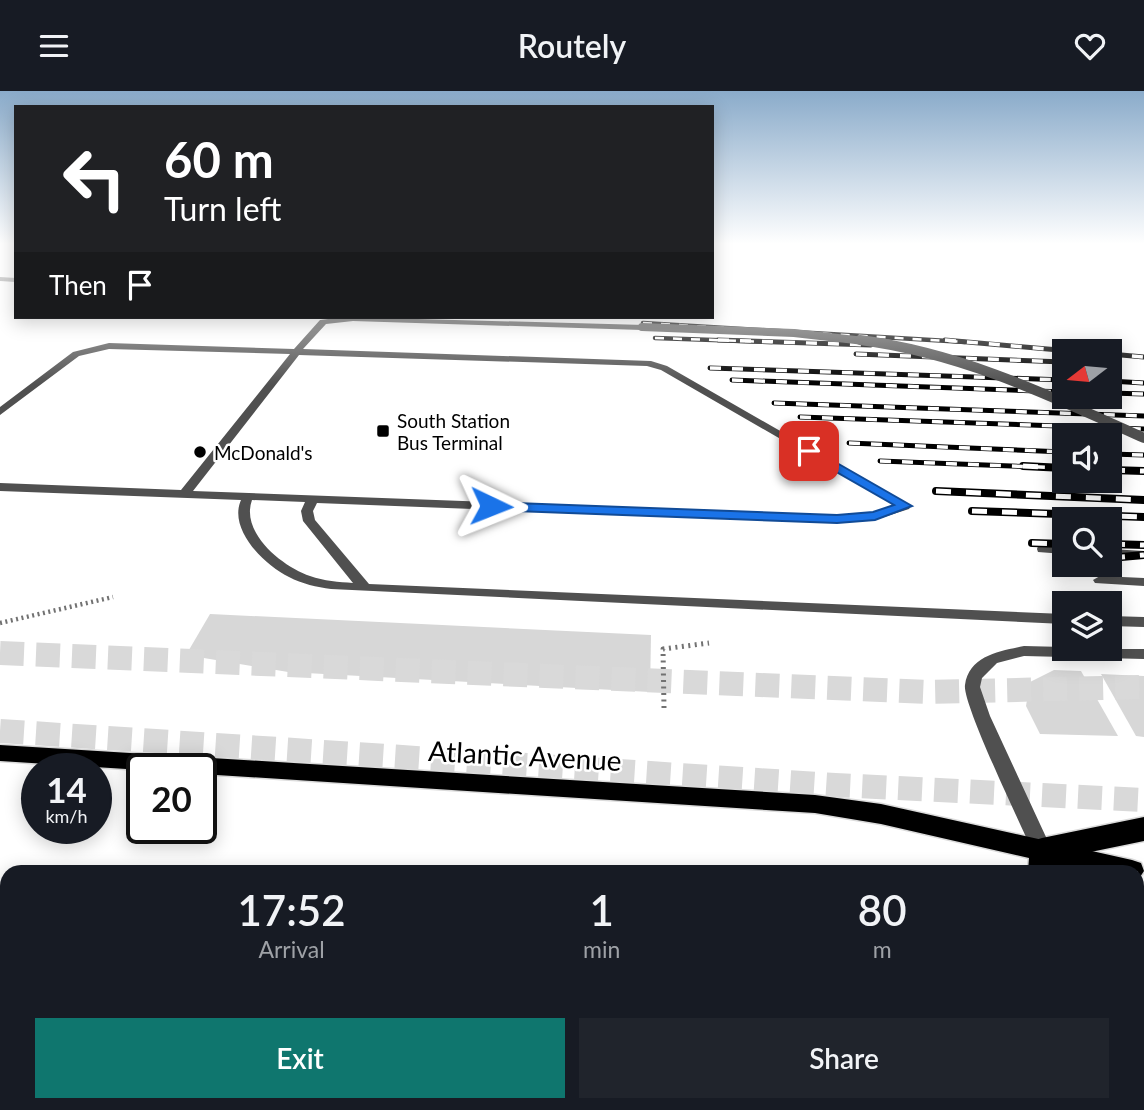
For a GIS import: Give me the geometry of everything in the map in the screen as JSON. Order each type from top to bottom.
[{"type":"highway","points":[[1041,861],[1144,829]]},
{"type":"main road","name":"Atlantic Avenue","points":[[0,753],[778,800],[881,814],[1041,861],[1077,865]]},
{"type":"lane","points":[[184,494],[319,325],[340,319]]},
{"type":"lane","points":[[377,319],[642,327],[846,339],[917,350],[1000,375],[1144,438]]},
{"type":"lane","points":[[0,412],[76,354],[96,348],[121,346],[654,364],[905,506],[875,516],[837,519],[0,487]]},
{"type":"lane","points":[[248,497],[241,515],[244,524],[275,564],[305,580],[365,588],[1052,618]]},
{"type":"lane","points":[[313,499],[307,511],[309,521],[365,588]]},
{"type":"lane","points":[[1043,549],[1052,549]]},
{"type":"lane","points":[[1122,554],[1144,555]]},
{"type":"lane","points":[[1100,580],[1144,582]]},
{"type":"lane","points":[[1122,621],[1144,622]]},
{"type":"lane","points":[[1041,861],[979,709],[972,687],[975,677],[992,659],[1024,651],[1144,654]]},
{"type":"path","points":[[0,623],[113,597]]},
{"type":"path","points":[[664,708],[663,649],[709,643]]},
{"type":"shaded area","points":[[210,614],[651,635],[650,692],[288,672],[186,655]]},
{"type":"shaded area","points":[[1054,670],[1081,671],[1118,736],[1040,734],[1026,706],[1030,682]]},
{"type":"shaded area","points":[[1101,674],[1144,676],[1144,737],[1136,736]]},
{"type":"tunnel","points":[[0,653],[927,692],[1144,687]]},
{"type":"tunnel","points":[[0,731],[835,785],[1144,800]]},
{"type":"railway","points":[[643,323],[965,342]]},
{"type":"railway","points":[[655,338],[772,342]]},
{"type":"railway","points":[[718,340],[871,345]]},
{"type":"railway","points":[[945,340],[1052,349]]},
{"type":"railway","points":[[856,354],[1052,362]]},
{"type":"railway","points":[[1122,355],[1144,357]]},
{"type":"railway","points":[[710,368],[1052,380]]},
{"type":"railway","points":[[732,380],[1052,392]]},
{"type":"railway","points":[[1122,382],[1144,383]]},
{"type":"railway","points":[[1122,393],[1144,394]]},
{"type":"railway","points":[[774,403],[1144,416]]},
{"type":"railway","points":[[800,417],[1144,429]]},
{"type":"railway","points":[[849,443],[1052,451]]},
{"type":"railway","points":[[1122,454],[1144,455]]},
{"type":"railway","points":[[880,461],[1064,468],[1023,466]]},
{"type":"railway","points":[[1122,470],[1144,471]]},
{"type":"railway","points":[[936,491],[1144,500]]},
{"type":"railway","points":[[972,511],[1144,517]]},
{"type":"railway","points":[[1032,543],[1052,544]]},
{"type":"railway","points":[[1122,544],[1144,545]]},
{"type":"railway","points":[[1122,557],[1144,555]]},
{"type":"place","name":"South Station Bus Terminal","points":[[383,431]]},
{"type":"place","name":"McDonald's","points":[[200,452]]},
{"type":"route","points":[[491,506],[837,519],[875,516],[905,506],[809,451]]}]
